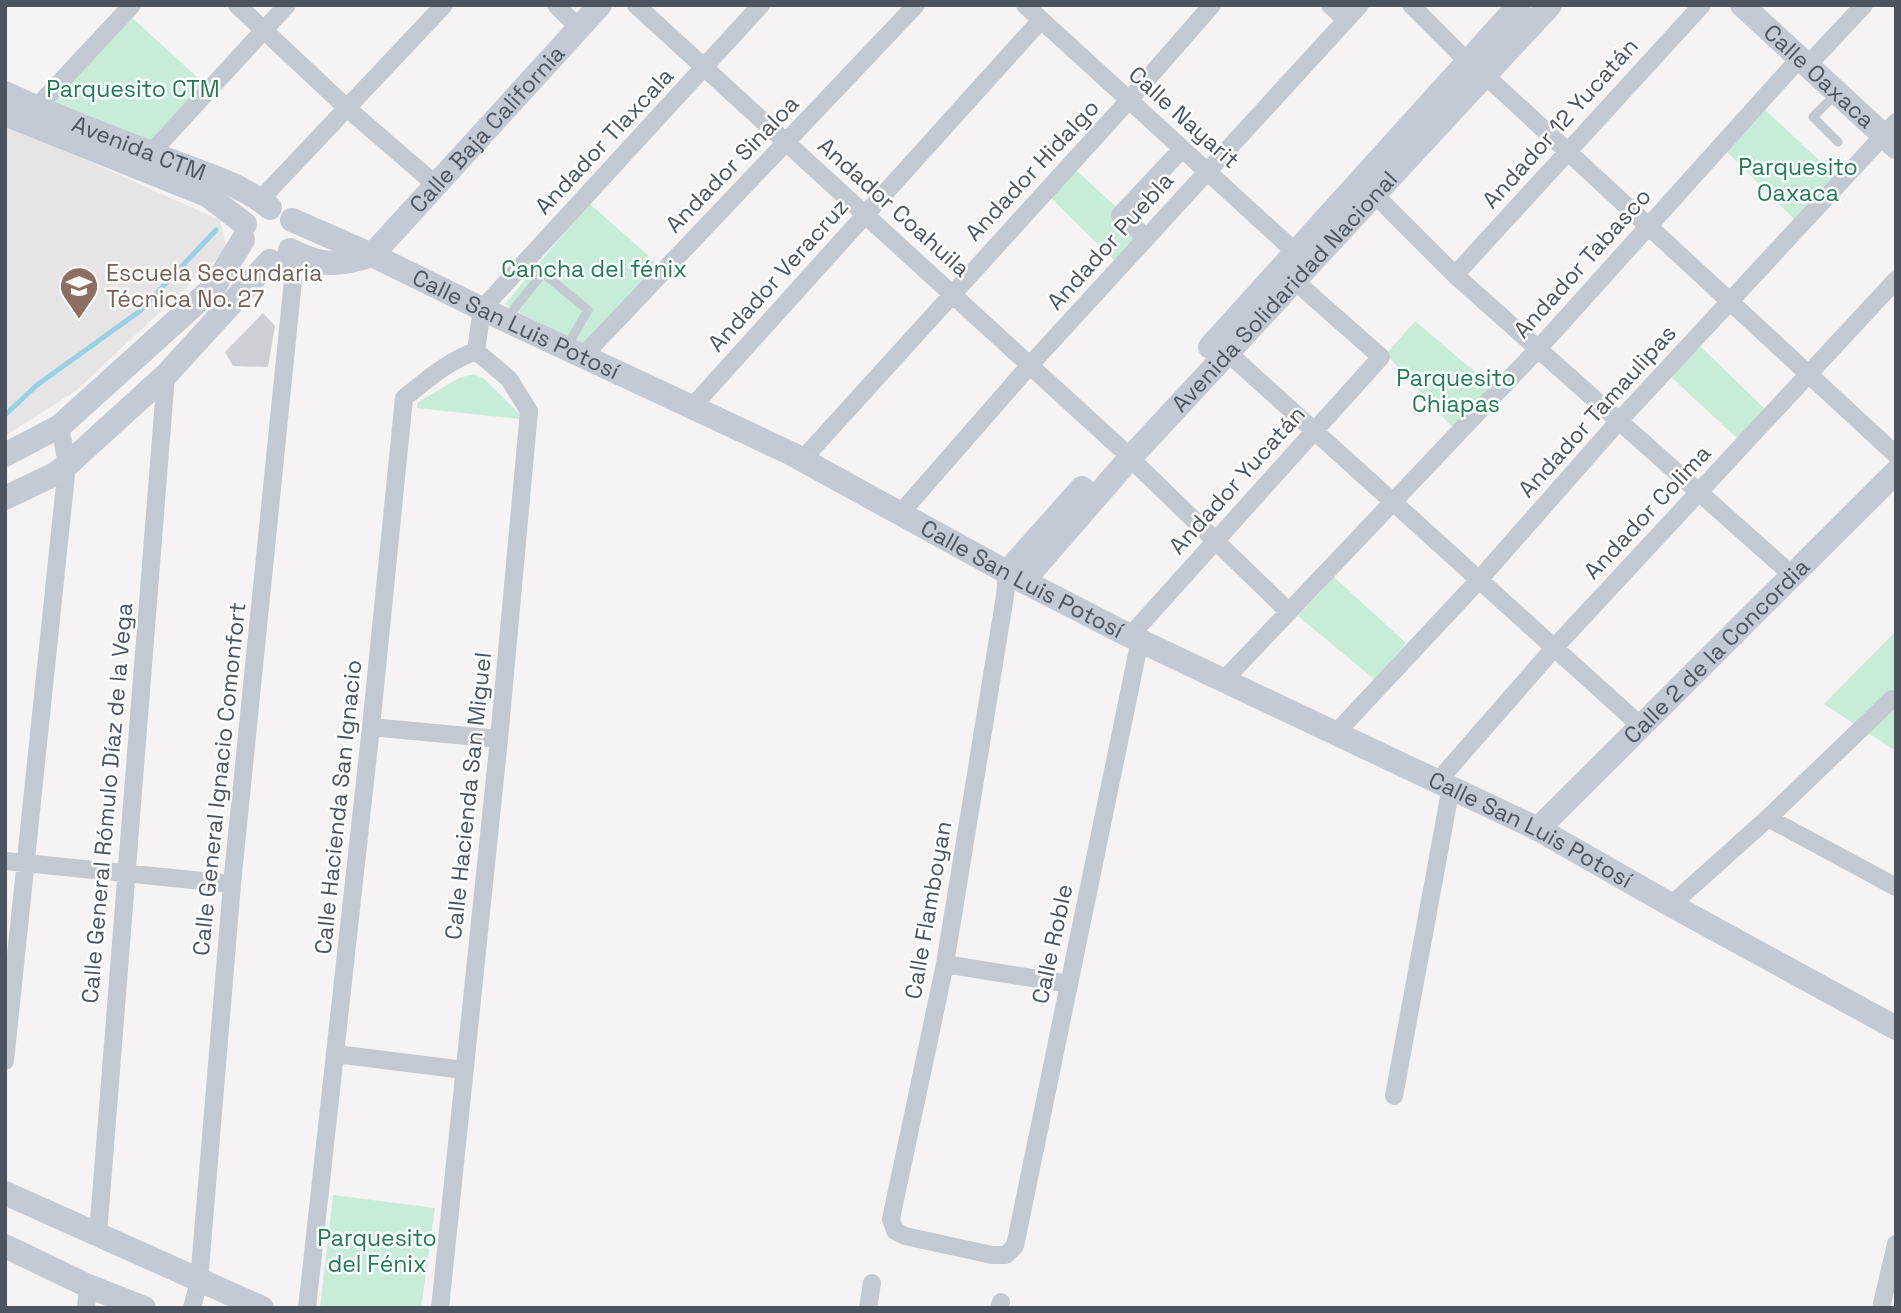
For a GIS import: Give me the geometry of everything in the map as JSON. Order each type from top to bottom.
[{"type":"main road","name":"Calle Baja California","points":[[372,255],[600,5]]},
{"type":"main road","name":"Avenida Solidaridad Nacional","points":[[1124,452],[1228,353],[1296,267],[1375,195],[1476,69],[1519,5]]},
{"type":"main road","name":"Avenida Solidaridad Nacional","points":[[1012,583],[1124,452],[1476,69],[1550,5]]},
{"type":"main road","name":"Calle Oaxaca","points":[[1742,5],[1837,93],[1891,135]]},
{"type":"main road","name":"Avenida CTM","points":[[5,93],[36,108],[220,179],[265,204]]},
{"type":"main road","name":"Avenida CTM","points":[[5,114],[207,195],[244,232]]},
{"type":"main road","points":[[5,455],[60,426],[214,287],[244,232],[250,215],[265,204],[282,211],[292,220],[295,241],[166,375],[67,465],[55,474],[5,498]]},
{"type":"main road","name":"Calle San Luis Potosí","points":[[292,220],[372,255],[802,460],[901,514],[1012,583],[1135,638],[1538,829],[1896,1028]]},
{"type":"main road","points":[[244,232],[249,251],[258,258],[282,256],[314,262],[347,263],[372,255]]},
{"type":"main road","name":"Calle 2 de la Concordia","points":[[1538,829],[1896,472]]},
{"type":"main road","points":[[5,1193],[262,1308]]},
{"type":"main road","points":[[5,1246],[87,1297],[144,1308]]},
{"type":"street","points":[[36,108],[132,5]]},
{"type":"street","points":[[237,5],[348,109],[436,185]]},
{"type":"street","points":[[151,153],[288,5]]},
{"type":"street","points":[[265,204],[444,5]]},
{"type":"street","points":[[556,5],[579,28]]},
{"type":"street","name":"Andador Coahuila","points":[[636,5],[1124,452],[1289,612]]},
{"type":"street","name":"Andador Tlaxcala","points":[[482,309],[761,5]]},
{"type":"street","name":"Andador Sinaloa","points":[[574,352],[786,142],[916,5]]},
{"type":"street","name":"Calle Nayarit","points":[[1025,5],[1207,171],[1381,357]]},
{"type":"street","name":"Andador Hidalgo","points":[[802,460],[1212,5]]},
{"type":"street","points":[[1330,5],[1346,20]]},
{"type":"street","name":"Andador Puebla","points":[[901,514],[1030,365],[1360,5]]},
{"type":"street","points":[[1411,5],[1476,69],[1896,455]]},
{"type":"street","name":"Andador 12 Yucatán","points":[[1455,275],[1702,5]]},
{"type":"street","name":"Andador Tabasco","points":[[1224,680],[1538,349],[1648,226],[1803,62],[1864,5]]},
{"type":"street","name":"Andador Veracruz","points":[[692,407],[1041,20]]},
{"type":"street","name":"Andador Tamaulipas","points":[[1336,733],[1478,581],[1729,301],[1891,135]]},
{"type":"street","points":[[1147,238],[1120,215],[1182,149]]},
{"type":"street","points":[[1375,195],[1455,275],[1792,575]]},
{"type":"street","name":"Calle General Ignacio Comonfort","points":[[192,1308],[199,1281],[232,884],[293,280],[282,256]]},
{"type":"street","name":"Andador Colima","points":[[1444,784],[1555,647],[1896,280]]},
{"type":"street","points":[[476,351],[482,309]]},
{"type":"street","name":"Calle Hacienda San Ignacio","points":[[307,1308],[404,398],[437,371],[476,351]]},
{"type":"street","name":"Calle Hacienda San Miguel","points":[[440,1308],[499,739],[529,411],[509,379],[476,351]]},
{"type":"street","points":[[1228,353],[1641,726]]},
{"type":"street","name":"Andador Yucatán","points":[[1135,638],[1215,541],[1381,357]]},
{"type":"street","name":"Calle General Rómulo Díaz de la Vega","points":[[98,1234],[166,375]]},
{"type":"street","points":[[5,1061],[67,465],[60,426]]},
{"type":"street","name":"Calle Flamboyan","points":[[1006,1255],[905,1236],[895,1231],[891,1219],[945,964],[1012,583]]},
{"type":"street","name":"Calle Roble","points":[[1006,1255],[1015,1246],[1069,984],[1135,638]]},
{"type":"street","points":[[1671,905],[1768,818],[1892,699]]},
{"type":"street","points":[[371,727],[499,739]]},
{"type":"street","points":[[1394,1096],[1444,784]]},
{"type":"street","points":[[1768,818],[1896,887]]},
{"type":"street","points":[[5,861],[232,884]]},
{"type":"street","points":[[945,964],[1069,984]]},
{"type":"street","points":[[336,1054],[464,1070]]},
{"type":"street","points":[[1881,1308],[1896,1244]]},
{"type":"street","points":[[868,1308],[872,1283]]},
{"type":"lane","points":[[1837,93],[1812,117],[1838,142]]},
{"type":"lane","points":[[505,320],[543,273],[588,310],[574,352]]},
{"type":"shaded area","name":"Escuela Secundaria Técnica No. 27","points":[[5,124],[220,220],[227,249],[77,390],[5,436]]},
{"type":"green space","name":"Parquesito CTM","points":[[126,12],[210,89],[151,153],[36,108]]},
{"type":"green space","name":"Parquesito Oaxaca","points":[[1760,105],[1839,179],[1800,225],[1721,146]]},
{"type":"green space","points":[[1069,164],[1146,234],[1119,265],[1044,191]]},
{"type":"green space","name":"Cancha del fénix","points":[[589,203],[660,266],[582,348],[505,304]]},
{"type":"green space","name":"Parquesito Chiapas","points":[[1415,321],[1495,389],[1455,430],[1386,354]]},
{"type":"green space","points":[[1698,344],[1769,413],[1741,442],[1669,375]]},
{"type":"green space","points":[[474,374],[484,379],[519,413],[520,419],[417,408],[418,402],[459,378]]},
{"type":"green space","points":[[1334,577],[1406,643],[1375,680],[1298,616]]},
{"type":"green space","points":[[1896,631],[1896,751],[1824,704]]},
{"type":"green space","name":"Parquesito del Fénix","points":[[333,1195],[435,1208],[421,1308],[320,1308]]},
{"type":"building","points":[[263,313],[275,326],[268,367],[233,366],[225,352]]},
{"type":"waterway","points":[[5,415],[37,385],[140,311],[216,230]]},
{"type":"place","name":"Escuela Secundaria Técnica No. 27","points":[[79,320]]}]
